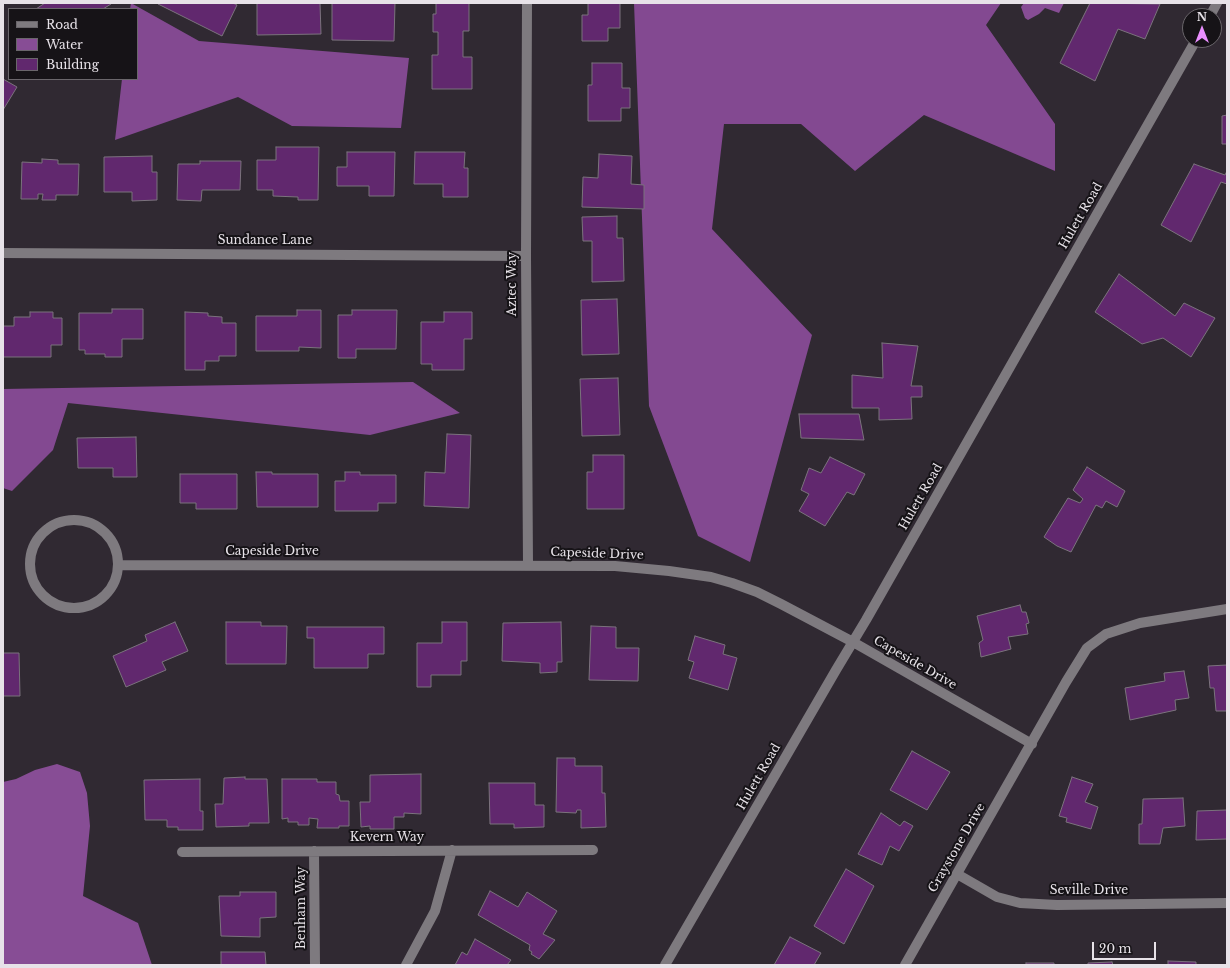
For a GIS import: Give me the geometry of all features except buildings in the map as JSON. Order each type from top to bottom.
[{"type":"street","name":"Aztec Way","points":[[527,3],[526,256],[528,565]]},
{"type":"street","name":"Hulett Road","points":[[665,965],[853,642],[1191,48]]},
{"type":"street","name":"Sundance Lane","points":[[3,253],[526,256]]},
{"type":"street","points":[[75,520],[87,522],[97,526],[106,534],[113,543],[117,554],[118,565],[117,577],[112,588],[105,596],[84,608],[73,609],[61,607],[42,595],[30,575],[29,563],[31,552],[36,541],[43,532],[53,525],[64,521],[75,520]]},
{"type":"street","name":"Capeside Drive","points":[[118,565],[615,566],[683,572],[712,577],[757,592],[853,642],[1032,744]]},
{"type":"street","name":"Graystone Drive","points":[[905,965],[1086,648],[1106,634],[1140,623],[1227,609]]},
{"type":"street","points":[[406,965],[435,911],[452,850]]},
{"type":"street","name":"Kevern Way","points":[[182,852],[593,850]]},
{"type":"street","name":"Benham Way","points":[[314,851],[315,965]]},
{"type":"street","name":"Seville Drive","points":[[958,874],[996,897],[1020,903],[1057,905],[1227,902]]},
{"type":"shaded area","points":[[131,3],[199,41],[409,58],[401,128],[292,126],[238,97],[115,140],[122,80],[138,80],[138,8],[130,8]]},
{"type":"shaded area","points":[[634,3],[1001,3],[986,25],[1055,124],[1055,171],[924,115],[855,171],[801,124],[724,124],[712,229],[812,335],[750,562],[698,536],[649,406]]},
{"type":"shaded area","points":[[413,382],[460,413],[370,435],[68,403],[53,450],[12,491],[3,488],[3,389]]},
{"type":"water","points":[[1024,3],[1064,3],[1059,13],[1045,8],[1039,14],[1028,20],[1025,18],[1021,7]]},
{"type":"water","points":[[57,764],[80,772],[87,793],[90,826],[83,896],[138,923],[152,965],[3,965],[3,782],[16,779],[35,770]]}]
